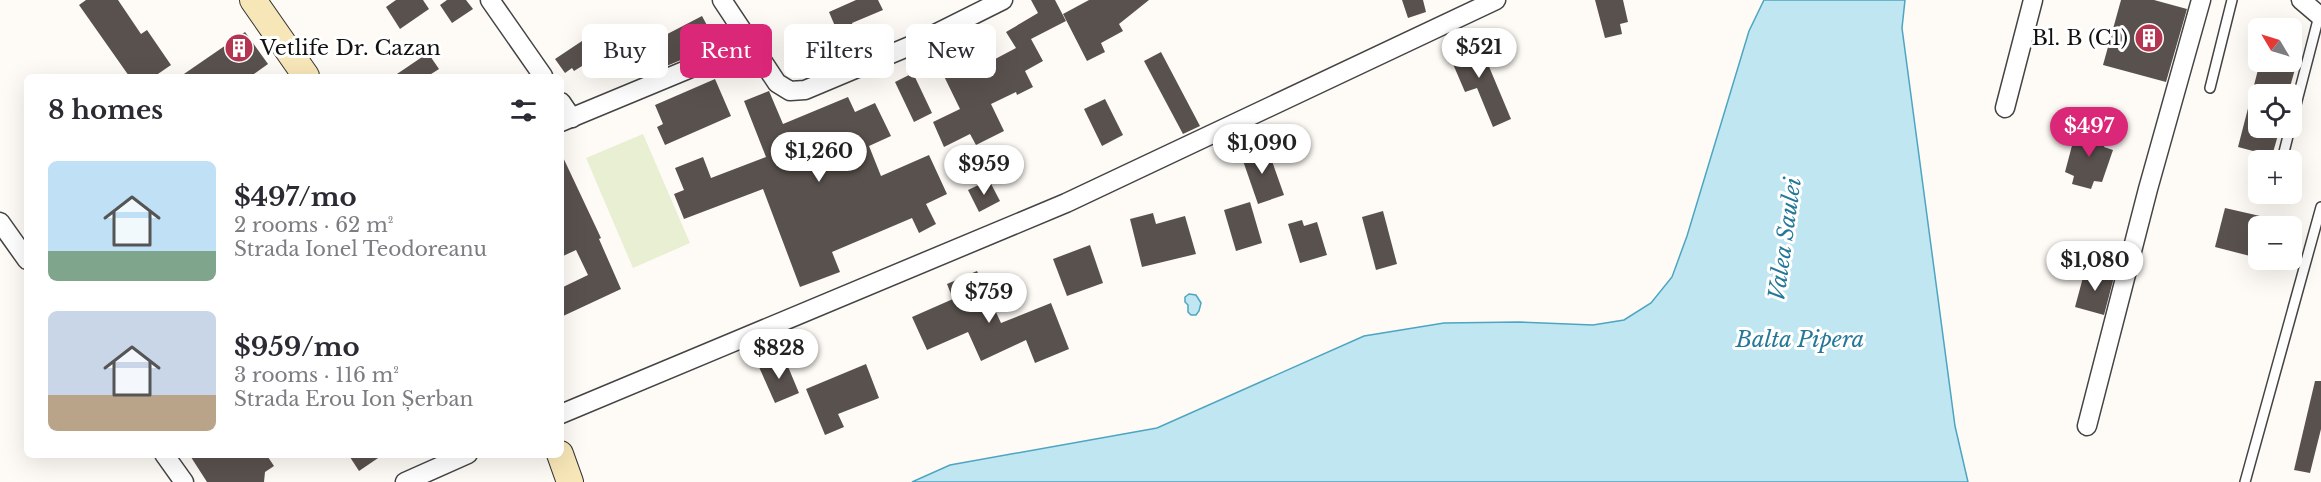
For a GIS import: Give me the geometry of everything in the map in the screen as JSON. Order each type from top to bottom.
[{"type":"main road","points":[[253,0],[305,74]]},
{"type":"main road","points":[[561,458],[570,482]]},
{"type":"street","points":[[490,0],[542,74]]},
{"type":"street","points":[[722,0],[737,24]]},
{"type":"street","points":[[772,76],[777,83],[790,92],[805,90],[917,43],[1003,0]]},
{"type":"street","points":[[564,413],[1066,203],[1496,0]]},
{"type":"street","points":[[2005,108],[2033,0]]},
{"type":"street","points":[[2087,426],[2148,189],[2201,0]]},
{"type":"street","points":[[2301,0],[2320,17]]},
{"type":"street","points":[[567,120],[680,73]]},
{"type":"street","points":[[0,222],[24,256]]},
{"type":"street","points":[[167,458],[184,482]]},
{"type":"street","points":[[405,482],[459,458]]},
{"type":"lane","points":[[2210,88],[2232,0]]},
{"type":"lane","points":[[2302,84],[2320,17]]},
{"type":"lane","points":[[2245,482],[2321,207]]},
{"type":"green space","points":[[643,134],[690,243],[633,268],[586,158]]},
{"type":"water","name":"Balta Pipera","points":[[1764,0],[1905,0],[1902,28],[1955,426],[1968,482],[912,482],[950,465],[1157,428],[1364,336],[1444,323],[1519,322],[1593,325],[1624,320],[1651,303],[1672,277],[1687,236],[1749,31]]},
{"type":"water","points":[[1189,294],[1196,295],[1201,303],[1196,315],[1188,312],[1185,297]]},
{"type":"building","points":[[86,0],[118,0],[141,34],[147,30],[171,65],[158,74],[128,74],[79,5]]},
{"type":"building","points":[[396,0],[423,0],[429,9],[400,29],[386,7]]},
{"type":"building","points":[[447,0],[466,0],[473,9],[452,23],[440,5]]},
{"type":"building","points":[[856,0],[878,0],[883,10],[852,24],[834,24],[829,12]]},
{"type":"building","points":[[1031,0],[1055,0],[1066,21],[1031,39],[1043,61],[1025,71],[1033,87],[991,104],[1004,131],[976,145],[970,134],[944,147],[933,122],[960,109],[945,78],[996,78],[996,59],[1016,48],[1006,32],[1038,13]]},
{"type":"building","points":[[1089,0],[1149,0],[1119,24],[1123,31],[1101,43],[1105,52],[1087,61],[1063,14]]},
{"type":"building","points":[[1402,0],[1423,0],[1426,12],[1408,18]]},
{"type":"building","points":[[1595,0],[1623,0],[1628,22],[1620,24],[1622,34],[1605,38]]},
{"type":"building","name":"Bl. B (C1)","points":[[2121,0],[2154,0],[2187,9],[2166,82],[2103,65]]},
{"type":"building","points":[[702,16],[706,24],[687,24]]},
{"type":"building","points":[[680,27],[680,60],[668,65],[668,34]]},
{"type":"building","name":"Vetlife Dr. Cazan","points":[[245,32],[268,64],[254,74],[184,74]]},
{"type":"building","points":[[1477,38],[1511,119],[1493,127],[1477,88],[1465,92],[1447,50]]},
{"type":"building","points":[[582,41],[582,66],[574,71],[572,68],[565,73],[555,59]]},
{"type":"building","points":[[1161,52],[1200,126],[1183,134],[1144,61]]},
{"type":"building","points":[[428,53],[439,69],[431,74],[397,74]]},
{"type":"building","points":[[2257,72],[2294,72],[2291,84],[2254,84]]},
{"type":"building","points":[[906,76],[915,78],[932,113],[914,122],[895,82]]},
{"type":"building","points":[[715,79],[731,116],[665,145],[657,127],[663,124],[655,105]]},
{"type":"building","points":[[769,91],[783,124],[848,97],[855,112],[875,103],[891,136],[869,146],[881,176],[929,155],[947,194],[926,204],[936,224],[919,233],[912,218],[832,252],[840,272],[800,287],[763,189],[684,219],[674,194],[684,190],[675,168],[703,157],[711,178],[766,157],[744,101]]},
{"type":"building","points":[[1105,99],[1123,135],[1102,146],[1084,109]]},
{"type":"building","points":[[2248,108],[2248,138],[2277,138],[2274,150],[2249,150],[2238,147]]},
{"type":"building","points":[[2085,126],[2109,133],[2104,147],[2113,150],[2102,182],[2094,181],[2091,189],[2072,184],[2074,176],[2065,172],[2074,138],[2079,140]]},
{"type":"building","points":[[1267,147],[1284,195],[1258,204],[1241,155]]},
{"type":"building","points":[[564,159],[601,238],[599,239],[621,289],[564,316],[564,287],[588,275],[576,250],[564,256]]},
{"type":"building","points":[[989,180],[1000,201],[979,212],[968,190]]},
{"type":"building","points":[[1250,202],[1262,243],[1236,251],[1224,210]]},
{"type":"building","points":[[2225,208],[2260,216],[2248,216],[2248,255],[2215,247]]},
{"type":"building","points":[[1383,211],[1397,264],[1376,270],[1362,217]]},
{"type":"building","points":[[1153,213],[1156,224],[1185,216],[1196,254],[1142,267],[1130,219]]},
{"type":"building","points":[[1302,220],[1304,226],[1317,222],[1327,255],[1300,263],[1288,224]]},
{"type":"building","points":[[1090,245],[1103,283],[1067,296],[1053,259]]},
{"type":"building","points":[[2085,270],[2114,277],[2104,315],[2075,307]]},
{"type":"building","points":[[977,271],[1001,323],[1051,303],[1069,349],[1035,363],[1026,340],[981,361],[968,332],[927,350],[912,317],[953,299],[947,284]]},
{"type":"building","points":[[784,357],[799,393],[775,403],[759,367]]},
{"type":"building","points":[[866,364],[879,398],[838,414],[844,427],[825,435],[806,389]]},
{"type":"building","points":[[2315,381],[2321,381],[2321,429],[2310,473],[2294,470]]},
{"type":"building","points":[[192,458],[269,458],[274,466],[265,472],[264,482],[207,482]]},
{"type":"building","points":[[351,458],[378,458],[359,471]]},
{"type":"place","name":"Bl. B (C1)","points":[[2149,38]]},
{"type":"place","name":"Vetlife Dr. Cazan","points":[[239,48]]},
{"type":"water label","name":"Valea Saulei","points":[[1785,239]]}]
